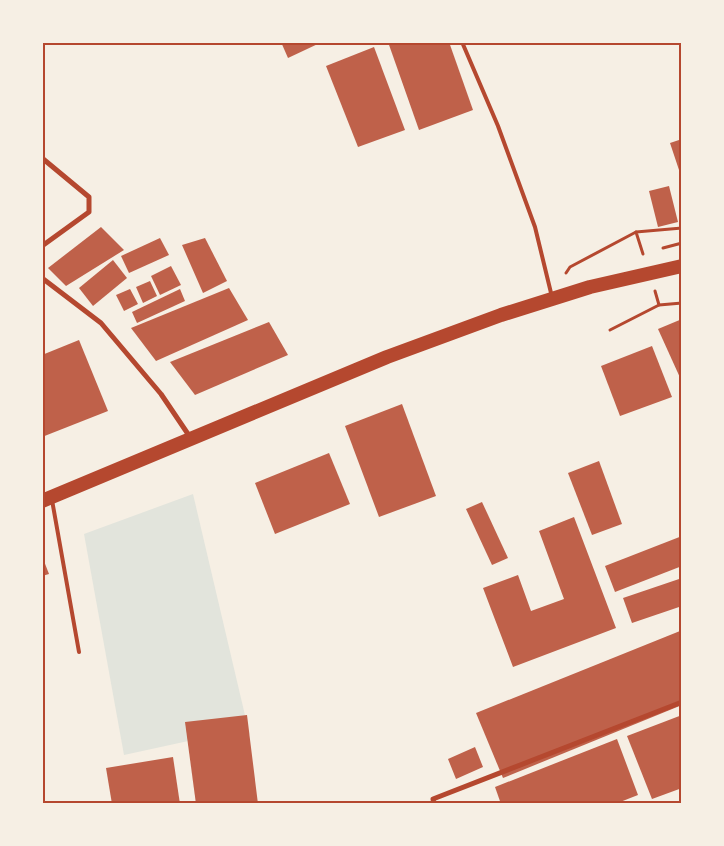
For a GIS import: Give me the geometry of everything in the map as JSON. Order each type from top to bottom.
[{"type":"highway","points":[[47,500],[387,357],[501,315],[590,287],[682,266]]},
{"type":"street","points":[[42,158],[89,197],[89,212],[42,246]]},
{"type":"street","points":[[42,278],[101,323],[160,394],[191,439]]},
{"type":"street","points":[[434,804],[434,799],[682,702]]},
{"type":"lane","points":[[462,42],[498,126],[535,227],[552,299]]},
{"type":"lane","points":[[47,500],[79,652]]},
{"type":"path","points":[[570,267],[636,232]]},
{"type":"path","points":[[659,305],[682,303]]},
{"type":"shaded area","points":[[193,494],[248,728],[124,755],[84,534]]},
{"type":"building","points":[[281,42],[322,42],[288,58]]},
{"type":"building","points":[[388,42],[449,42],[473,110],[419,130]]},
{"type":"building","points":[[374,47],[405,130],[358,147],[326,66]]},
{"type":"building","points":[[682,139],[682,176],[681,176],[670,143]]},
{"type":"building","points":[[669,186],[678,222],[658,227],[649,191]]},
{"type":"building","points":[[101,227],[124,250],[66,286],[48,268]]},
{"type":"building","points":[[160,238],[169,255],[129,273],[121,256]]},
{"type":"building","points":[[205,238],[227,281],[203,293],[182,245]]},
{"type":"building","points":[[113,260],[127,278],[93,306],[79,288]]},
{"type":"building","points":[[171,266],[181,285],[160,295],[151,276]]},
{"type":"building","points":[[150,281],[157,296],[143,303],[136,287]]},
{"type":"building","points":[[229,288],[248,320],[156,361],[131,328]]},
{"type":"building","points":[[130,289],[138,304],[124,311],[116,295]]},
{"type":"building","points":[[180,289],[185,301],[137,323],[132,312]]},
{"type":"building","points":[[682,319],[682,382],[658,329]]},
{"type":"building","points":[[269,322],[288,355],[195,395],[170,362]]},
{"type":"building","points":[[79,340],[108,411],[42,437],[42,355]]},
{"type":"building","points":[[652,346],[672,397],[620,416],[601,366]]},
{"type":"building","points":[[402,404],[436,496],[379,517],[345,426]]},
{"type":"building","points":[[329,453],[350,504],[275,534],[255,483]]},
{"type":"building","points":[[599,461],[622,524],[592,535],[568,473]]},
{"type":"building","points":[[482,502],[508,558],[492,565],[466,509]]},
{"type":"building","points":[[574,517],[616,628],[513,667],[483,588],[518,575],[531,611],[564,599],[539,531]]},
{"type":"building","points":[[682,536],[682,566],[615,592],[605,566]]},
{"type":"building","points":[[42,556],[49,574],[42,576]]},
{"type":"building","points":[[682,578],[682,606],[632,623],[623,598]]},
{"type":"building","points":[[680,631],[682,635],[682,705],[503,778],[476,713]]},
{"type":"building","points":[[247,715],[258,804],[196,804],[185,722]]},
{"type":"building","points":[[682,715],[682,788],[652,799],[627,736]]},
{"type":"building","points":[[617,739],[638,795],[615,804],[501,804],[495,787]]},
{"type":"building","points":[[475,747],[483,767],[456,779],[448,759]]},
{"type":"building","points":[[173,757],[180,804],[112,804],[106,768]]}]
